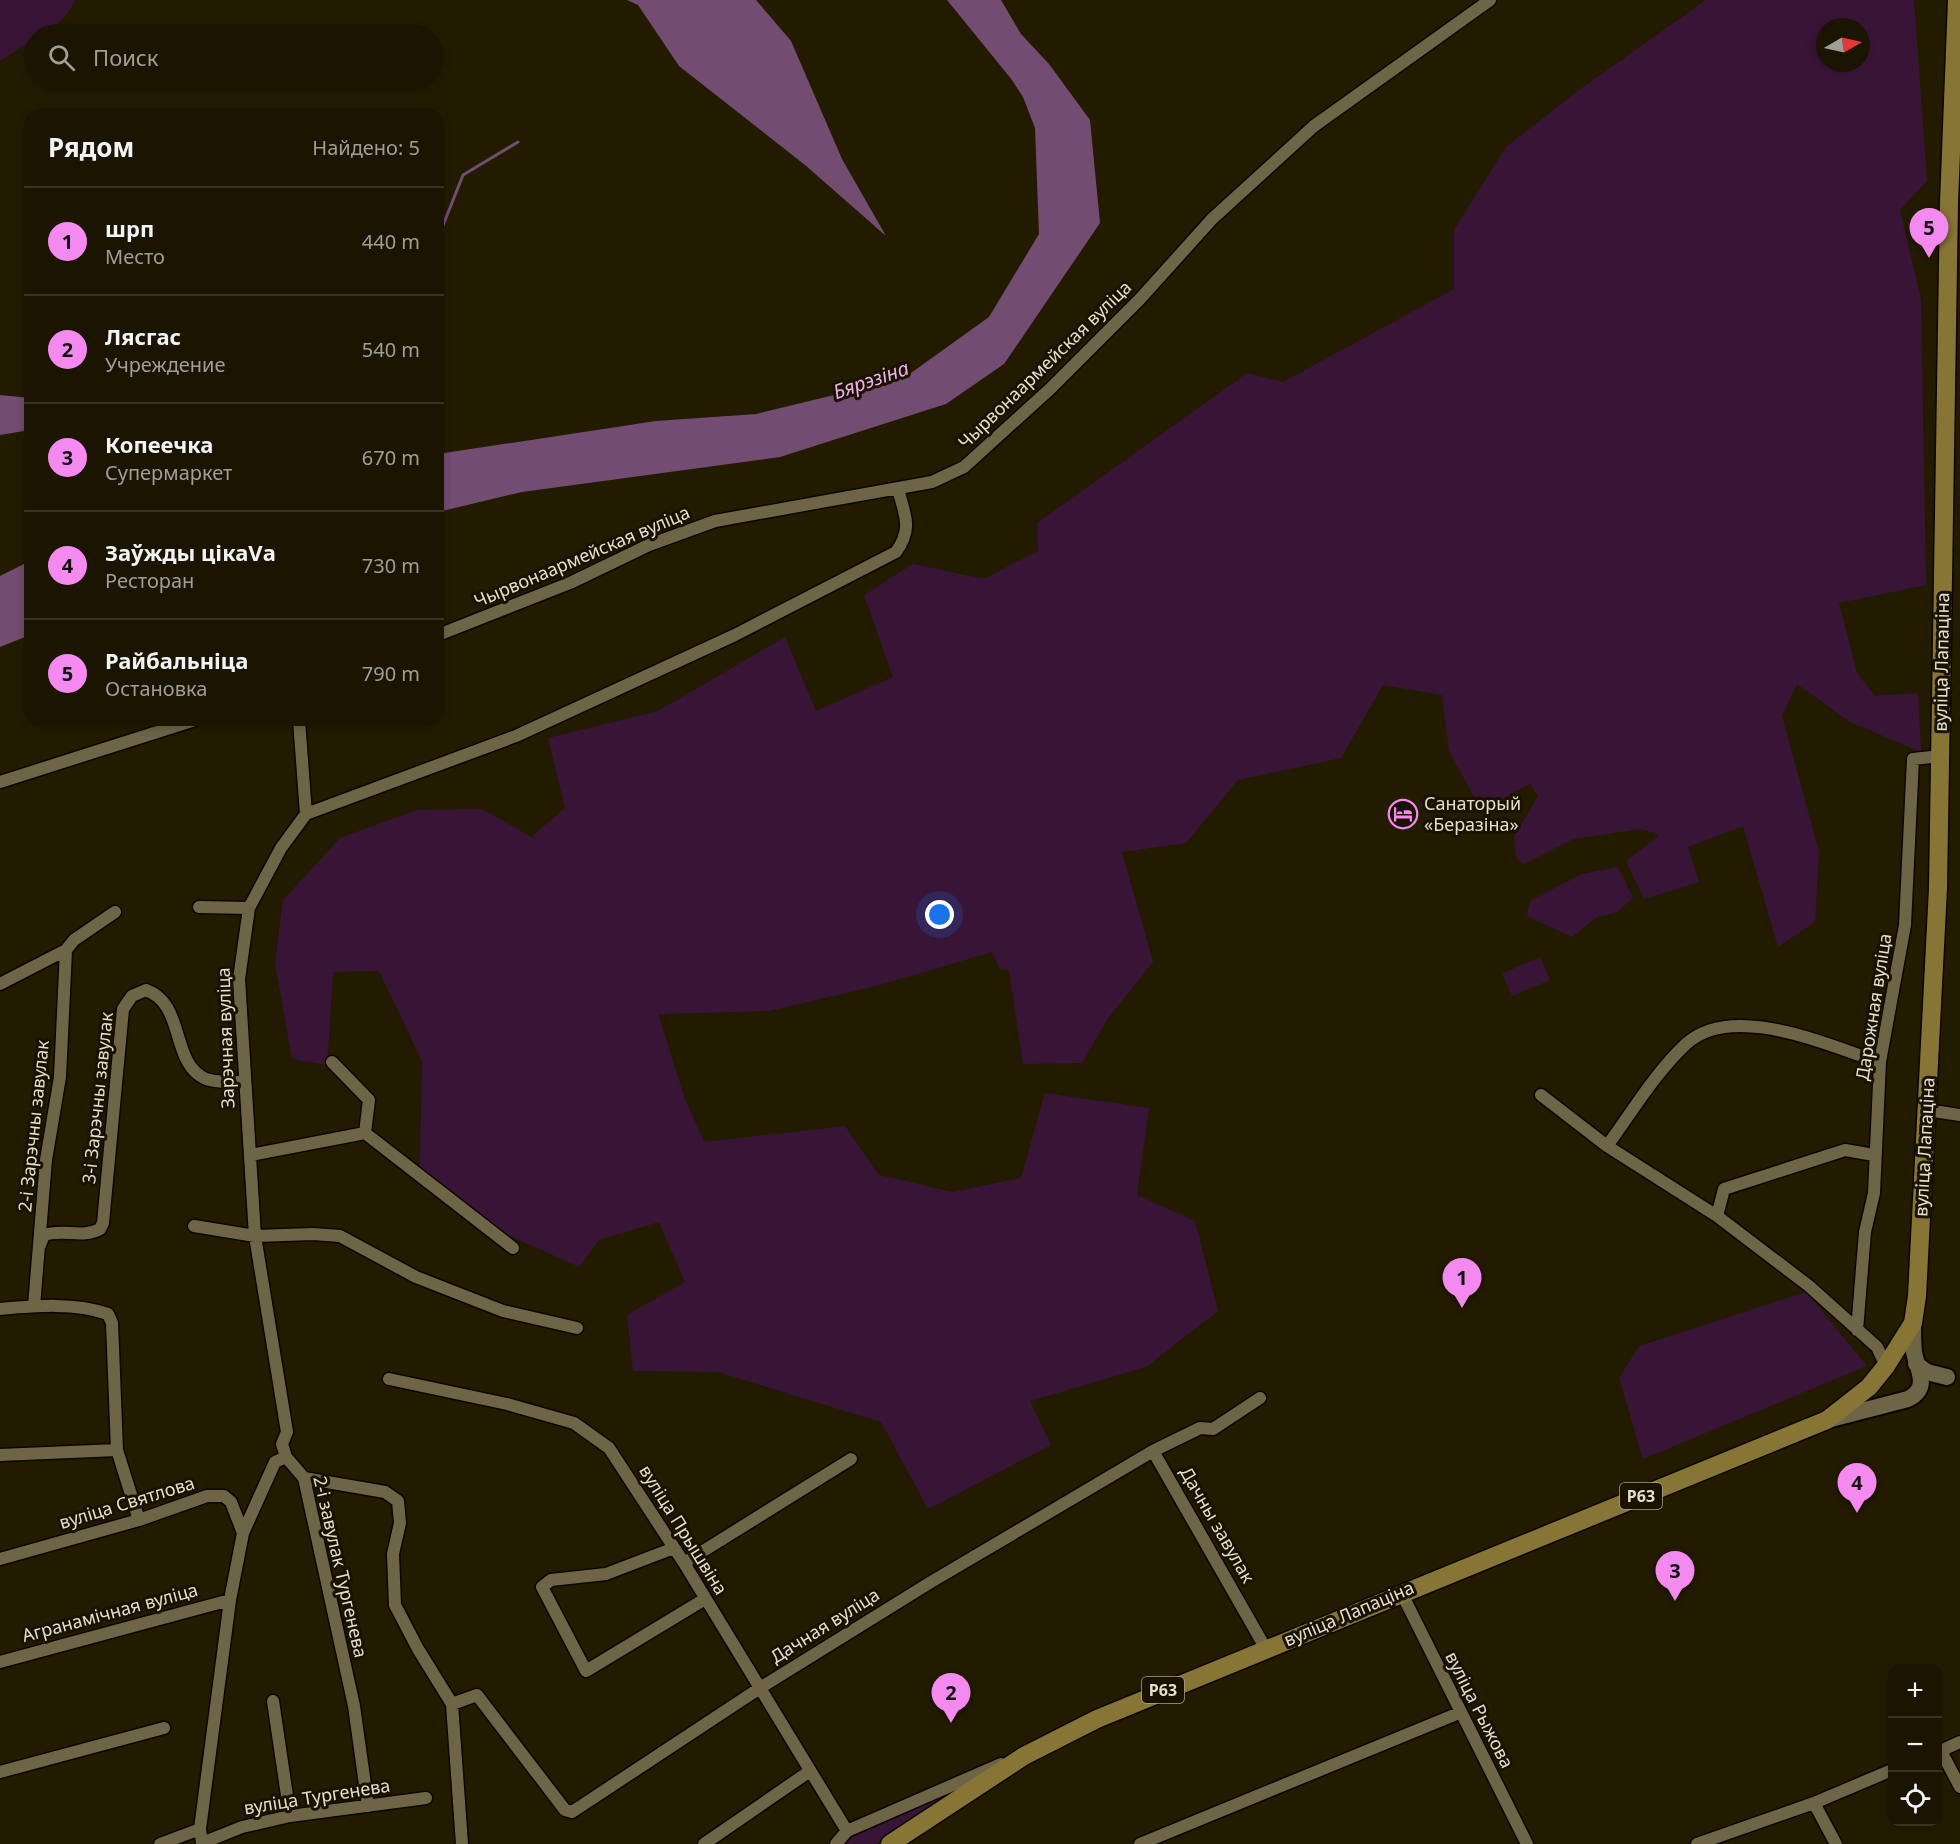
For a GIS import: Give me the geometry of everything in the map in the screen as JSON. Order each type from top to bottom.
[{"type":"main road","name":"вуліца Лапаціна","points":[[890,1844],[1024,1756],[1097,1719],[1401,1592],[1827,1420],[1896,1400],[1908,1399],[1920,1390],[1922,1377],[1914,1348],[1913,1323],[1938,888],[1949,202],[1957,0]]},
{"type":"main road","name":"вуліца Лапаціна","points":[[1896,1400],[1886,1395],[1879,1385],[1879,1376],[1913,1323]]},
{"type":"main road","points":[[1886,1366],[1900,1357],[1910,1359],[1927,1372],[1954,1375]]},
{"type":"main road","name":"вуліца Лапаціна","points":[[1827,1420],[1869,1387],[1886,1366]]},
{"type":"main road","points":[[1920,1390],[1954,1375]]},
{"type":"street","name":"Чырвонаармейская вуліца","points":[[444,633],[570,583],[649,545],[715,521],[932,482],[964,467],[1050,389],[1107,332],[1212,219],[1314,126],[1490,0]]},
{"type":"street","points":[[299,726],[306,814],[516,736],[735,635],[896,552],[906,538],[908,525],[898,489]]},
{"type":"street","points":[[0,782],[176,726]]},
{"type":"street","name":"Дарожная вуліца","points":[[1857,1330],[1864,1232],[1874,1192],[1880,1062],[1905,925],[1913,759],[1941,756]]},
{"type":"street","name":"Зарэчная вуліца","points":[[251,1155],[243,1082],[239,979],[249,908],[281,848],[306,814]]},
{"type":"street","points":[[199,907],[249,908]]},
{"type":"street","points":[[0,984],[66,950],[74,940],[115,912]]},
{"type":"street","name":"2-і Зарэчны завулак","points":[[34,1306],[46,1160],[60,1077],[66,950]]},
{"type":"street","name":"3-і Зарэчны завулак","points":[[40,1245],[44,1235],[54,1231],[88,1234],[100,1229],[103,1223],[123,1009],[132,996],[146,990],[158,994],[170,1009],[180,1042],[194,1071],[216,1081],[243,1082]]},
{"type":"street","points":[[1607,1146],[1669,1063],[1688,1042],[1711,1030],[1744,1024],[1773,1029],[1880,1062]]},
{"type":"street","points":[[332,1062],[369,1100],[365,1133]]},
{"type":"street","points":[[1540,1095],[1607,1146],[1718,1216],[1809,1286],[1876,1347],[1886,1366]]},
{"type":"street","points":[[1927,1110],[1960,1115]]},
{"type":"street","points":[[286,1456],[282,1444],[287,1432],[255,1236],[251,1155],[365,1133],[513,1248]]},
{"type":"street","points":[[1718,1216],[1724,1189],[1845,1150],[1874,1155]]},
{"type":"street","points":[[194,1226],[255,1236],[313,1234],[340,1236],[416,1277],[503,1311],[577,1328]]},
{"type":"street","points":[[0,1309],[34,1306],[94,1309],[108,1314],[112,1323],[117,1450],[139,1520]]},
{"type":"street","name":"вуліца Прышвіна","points":[[389,1378],[507,1404],[574,1424],[609,1448],[684,1563],[847,1832]]},
{"type":"street","name":"Дачная вуліца","points":[[452,1704],[477,1695],[565,1810],[572,1812],[760,1688],[1153,1450],[1200,1428],[1213,1429],[1260,1398]]},
{"type":"street","points":[[0,1455],[117,1450]]},
{"type":"street","name":"Дачны завулак","points":[[1153,1450],[1266,1649]]},
{"type":"street","name":"2-і завулак Тургенева","points":[[286,1456],[304,1478],[354,1707],[368,1806]]},
{"type":"street","name":"вуліца Тургенева","points":[[286,1456],[275,1462],[243,1533],[230,1600],[200,1829],[202,1844],[242,1827],[290,1816],[426,1798]]},
{"type":"street","points":[[684,1563],[766,1509],[850,1459]]},
{"type":"street","points":[[304,1478],[385,1492],[399,1501],[400,1523],[393,1554],[395,1605],[418,1649],[452,1704],[462,1844]]},
{"type":"street","name":"вуліца Святлова","points":[[0,1559],[139,1520],[207,1496],[224,1496],[231,1502],[243,1533]]},
{"type":"street","points":[[674,1548],[606,1574],[551,1580],[542,1587],[586,1671],[705,1599]]},
{"type":"street","name":"вуліца Рыжова","points":[[1401,1592],[1459,1713],[1527,1844]]},
{"type":"street","name":"Агранамічная вуліца","points":[[0,1662],[230,1600]]},
{"type":"street","points":[[273,1701],[290,1816]]},
{"type":"street","points":[[1140,1844],[1459,1713]]},
{"type":"street","points":[[0,1772],[164,1728]]},
{"type":"street","points":[[1942,1751],[1960,1742]]},
{"type":"street","points":[[836,1844],[847,1832],[963,1779],[1024,1756]]},
{"type":"street","points":[[1942,1757],[1960,1787]]},
{"type":"street","points":[[704,1844],[810,1771]]},
{"type":"street","points":[[1697,1844],[1814,1803],[1888,1772]]},
{"type":"street","points":[[1814,1803],[1836,1844]]},
{"type":"street","points":[[160,1844],[200,1829]]},
{"type":"shaded area","points":[[0,0],[76,0],[57,24],[24,24],[24,45],[0,61]]},
{"type":"shaded area","points":[[627,0],[756,0],[791,41],[842,159],[886,236],[805,165],[679,66],[638,5]]},
{"type":"shaded area","points":[[947,0],[1001,0],[1021,34],[1049,64],[1090,120],[1100,223],[1004,364],[946,404],[780,457],[522,492],[444,511],[444,453],[656,421],[756,414],[904,378],[989,317],[1039,234],[1035,128],[1023,97],[1012,80]]},
{"type":"shaded area","points":[[1706,0],[1914,0],[1927,181],[1900,210],[1921,300],[1926,585],[1839,603],[1857,673],[1875,696],[1918,693],[1921,752],[1850,722],[1797,684],[1782,716],[1819,852],[1815,922],[1778,947],[1743,826],[1688,847],[1699,882],[1644,899],[1626,861],[1660,835],[1641,829],[1573,839],[1524,864],[1516,858],[1514,837],[1538,796],[1530,784],[1481,810],[1449,751],[1442,695],[1383,685],[1341,758],[1238,780],[1186,843],[1122,852],[1153,962],[1108,1018],[1082,1063],[1023,1064],[1009,970],[1000,969],[992,952],[880,985],[769,1011],[658,1014],[685,1099],[704,1142],[845,1126],[879,1175],[953,1192],[1021,1178],[1045,1093],[1149,1108],[1137,1195],[1195,1221],[1218,1311],[1146,1367],[1030,1401],[1051,1445],[928,1509],[881,1422],[718,1372],[633,1371],[627,1315],[685,1282],[659,1222],[599,1240],[579,1267],[481,1223],[420,1166],[422,1061],[379,971],[333,972],[327,1065],[292,1059],[275,963],[283,900],[340,838],[417,810],[482,809],[531,837],[565,808],[548,738],[658,711],[785,637],[816,711],[893,677],[864,595],[913,564],[984,579],[1038,551],[1037,523],[1247,373],[1283,382],[1454,289],[1454,230],[1506,147],[1583,87]]},
{"type":"shaded area","points":[[0,395],[24,397],[24,431],[0,435]]},
{"type":"shaded area","points":[[24,564],[24,637],[0,647],[0,576]]},
{"type":"shaded area","points":[[1618,867],[1633,898],[1617,912],[1597,917],[1572,937],[1527,916],[1530,901],[1582,874]]},
{"type":"shaded area","points":[[1540,957],[1550,980],[1512,996],[1502,974]]},
{"type":"shaded area","points":[[1806,1292],[1867,1366],[1643,1459],[1619,1378],[1639,1346]]},
{"type":"shaded area","points":[[941,1795],[940,1799],[876,1844],[846,1844],[857,1832],[867,1831]]},
{"type":"waterway","points":[[444,223],[463,175],[518,142]]},
{"type":"place","name":"Райбальніца","points":[[1929,258]]},
{"type":"place","name":"Санаторый «Беразіна»","points":[[1403,814]]},
{"type":"place","name":"шрп","points":[[1462,1308]]},
{"type":"place","name":"Заўжды цікаVа","points":[[1857,1513]]},
{"type":"place","name":"Копеечка","points":[[1675,1601]]},
{"type":"place","name":"Лясгас","points":[[951,1723]]},
{"type":"water label","name":"Бярэзіна","points":[[871,380]]}]
